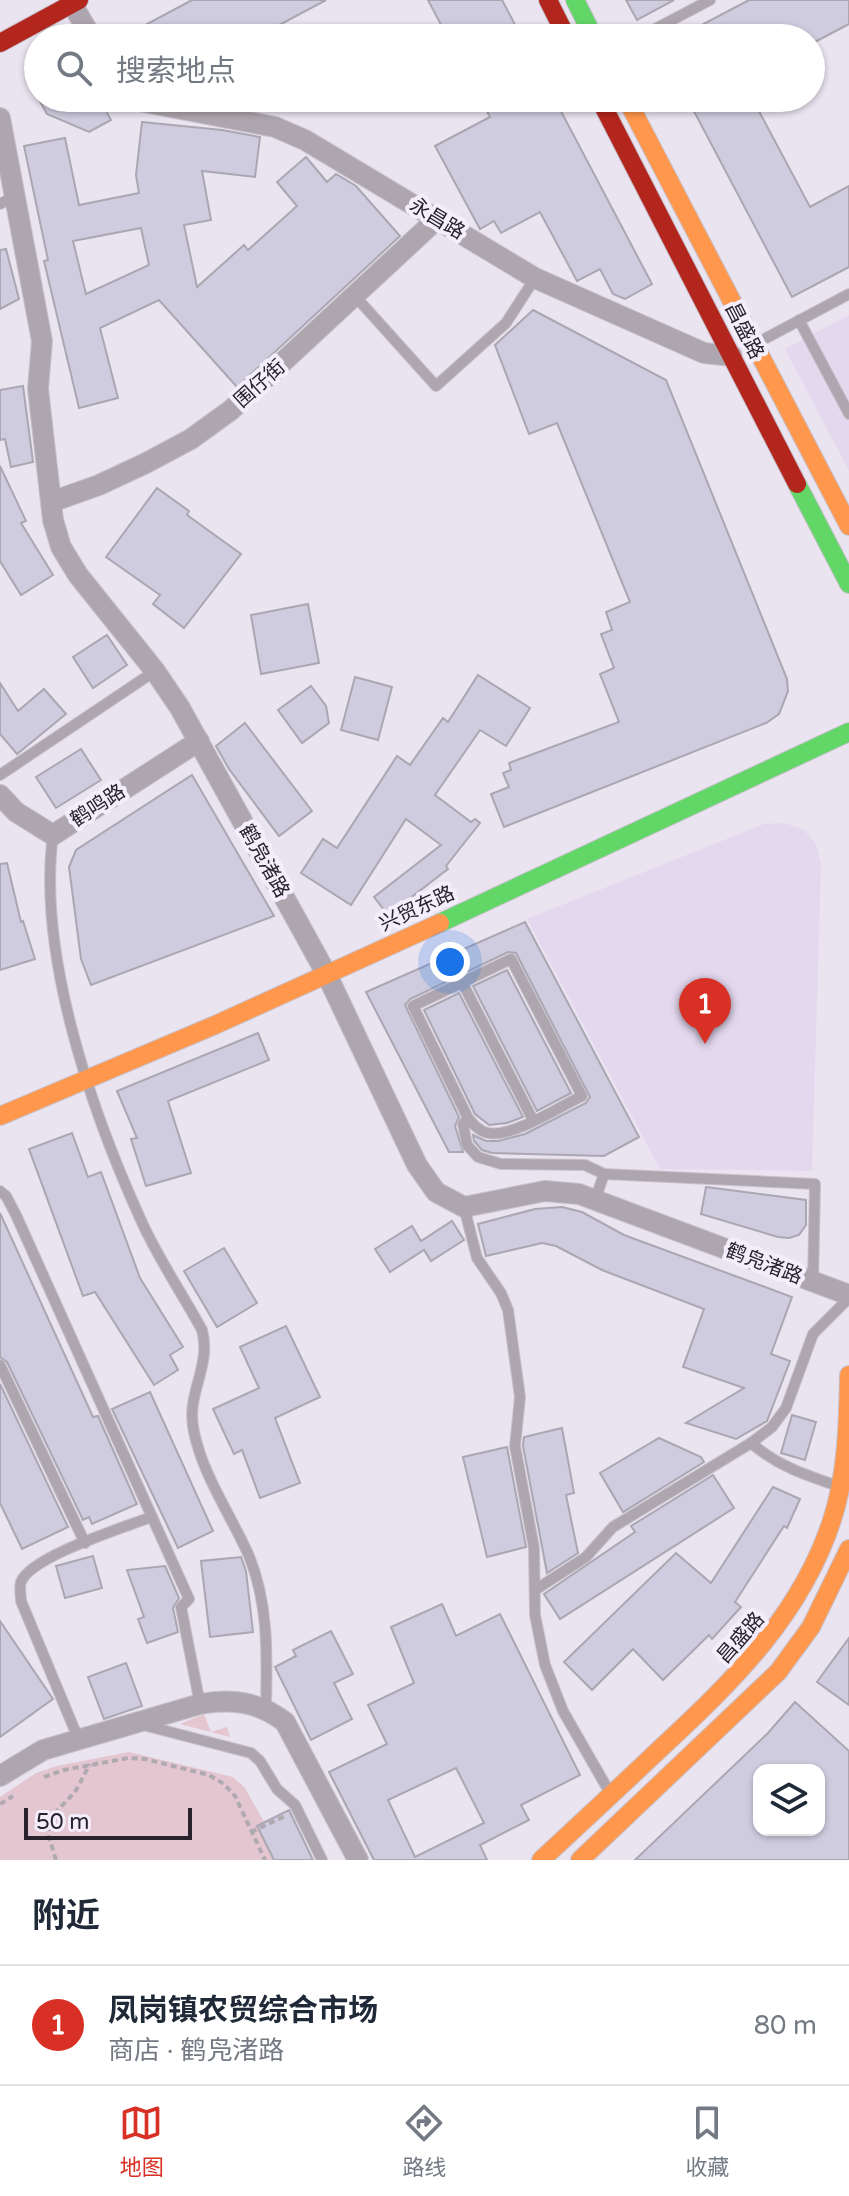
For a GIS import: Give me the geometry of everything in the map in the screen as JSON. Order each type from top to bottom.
[{"type":"street","points":[[548,0],[560,24]]},
{"type":"street","points":[[575,0],[587,24]]},
{"type":"street","points":[[35,24],[76,2],[86,24]]},
{"type":"street","points":[[0,43],[24,30]]},
{"type":"street","name":"永昌路","points":[[196,112],[275,127],[305,140],[535,278],[704,353],[732,356]]},
{"type":"street","name":"昌盛路","points":[[606,112],[732,356],[840,537]]},
{"type":"street","name":"昌盛路","points":[[633,112],[754,344],[840,537],[849,584]]},
{"type":"street","name":"鹤凫渚路","points":[[0,118],[7,200],[42,341],[38,389],[51,502],[61,547],[78,575],[155,671],[199,741],[327,975],[417,1165],[436,1192],[464,1207],[545,1191],[579,1194],[849,1297]]},
{"type":"street","name":"围仔街","points":[[51,502],[99,485],[191,439],[231,410],[437,219]]},
{"type":"street","name":"兴贸东路","points":[[0,1116],[327,975],[849,732]]},
{"type":"street","name":"鹤鸣路","points":[[0,795],[16,812],[53,835],[199,741]]},
{"type":"street","name":"昌盛路","points":[[541,1860],[740,1673],[782,1623],[799,1596],[823,1544],[840,1487],[846,1446],[849,1375]]},
{"type":"street","points":[[580,1860],[778,1672],[818,1615],[849,1549]]},
{"type":"street","points":[[0,1776],[43,1750],[200,1704],[218,1701],[266,1708],[285,1722],[358,1860]]},
{"type":"lane","points":[[665,24],[710,0]]},
{"type":"lane","points":[[355,296],[436,386],[506,323],[535,278]]},
{"type":"lane","points":[[732,356],[849,294]]},
{"type":"lane","points":[[799,320],[849,414]]},
{"type":"lane","points":[[0,775],[155,671]]},
{"type":"lane","points":[[53,835],[49,865],[57,965],[87,1081],[141,1221],[202,1330],[206,1344],[205,1358],[191,1401],[193,1429],[207,1470],[250,1559],[262,1600],[267,1640],[266,1708]]},
{"type":"lane","points":[[511,959],[582,1096],[508,1133],[489,1133],[476,1128],[468,1118],[413,1006],[511,959]]},
{"type":"lane","points":[[462,982],[533,1120]]},
{"type":"lane","points":[[468,1118],[463,1124],[467,1145],[478,1157],[501,1164],[585,1165],[604,1174],[815,1184],[813,1282]]},
{"type":"lane","points":[[595,1200],[604,1174]]},
{"type":"lane","points":[[0,1191],[16,1215],[189,1599],[181,1607],[200,1704]]},
{"type":"lane","points":[[464,1207],[477,1258],[501,1293],[508,1310],[520,1397],[515,1446],[534,1548],[535,1615],[545,1665],[563,1711],[611,1795]]},
{"type":"lane","points":[[535,1590],[586,1557],[613,1527],[772,1427],[786,1408],[813,1334],[849,1297]]},
{"type":"lane","points":[[0,1365],[85,1543]]},
{"type":"lane","points":[[751,1443],[789,1470],[840,1487]]},
{"type":"lane","points":[[78,1738],[21,1601],[21,1582],[33,1567],[50,1557],[151,1517]]},
{"type":"lane","points":[[133,1723],[251,1753],[260,1761],[277,1789],[295,1805],[322,1860]]},
{"type":"path","points":[[41,1778],[90,1764],[128,1758],[145,1759],[209,1775],[224,1784],[235,1796],[265,1860]]},
{"type":"path","points":[[56,1860],[48,1820],[52,1812],[75,1792],[90,1764]]},
{"type":"path","points":[[0,1804],[22,1789]]},
{"type":"path","points":[[251,1832],[282,1816],[287,1817]]},
{"type":"shaded area","points":[[849,315],[849,471],[785,349]]},
{"type":"shaded area","points":[[784,823],[803,829],[816,844],[821,864],[812,1171],[660,1169],[527,919],[764,824]]},
{"type":"shaded area","points":[[204,1714],[211,1732],[227,1727],[230,1737],[180,1724]]},
{"type":"shaded area","points":[[129,1752],[233,1777],[245,1788],[264,1822],[257,1826],[274,1860],[0,1860],[0,1797],[36,1773]]},
{"type":"building","points":[[192,0],[326,0],[281,24],[147,24]]},
{"type":"building","points":[[428,0],[502,0],[515,24],[441,24]]},
{"type":"building","points":[[626,0],[674,0],[637,20]]},
{"type":"building","points":[[749,0],[849,0],[849,24],[825,37],[825,24],[704,24]]},
{"type":"building","points":[[107,112],[111,120],[89,132],[47,114]]},
{"type":"building","points":[[487,112],[561,112],[652,284],[625,299],[613,294],[600,269],[577,281],[540,212],[501,233],[494,221],[480,229],[435,146],[490,117]]},
{"type":"building","points":[[694,112],[759,112],[810,207],[849,186],[849,267],[792,297]]},
{"type":"building","points":[[142,122],[260,137],[255,177],[202,171],[211,220],[184,225],[197,287],[244,245],[248,250],[297,206],[277,182],[306,157],[327,182],[336,174],[356,186],[400,236],[237,387],[159,300],[100,328],[118,398],[79,408],[44,261],[48,260],[24,146],[65,138],[79,205],[139,193],[136,175]],"holes":[[[141,228],[149,265],[86,294],[73,241]]]},
{"type":"building","points":[[6,249],[19,299],[0,309],[0,250]]},
{"type":"building","points":[[533,310],[666,380],[787,679],[788,691],[779,714],[766,723],[504,827],[491,794],[509,787],[503,773],[511,770],[509,763],[619,722],[600,674],[614,668],[601,634],[612,630],[606,612],[630,602],[557,423],[529,434],[495,345]]},
{"type":"building","points":[[23,386],[33,462],[11,467],[5,439],[0,440],[0,390]]},
{"type":"building","points":[[0,466],[26,521],[21,523],[53,575],[21,595],[0,561]]},
{"type":"building","points":[[157,488],[189,511],[187,515],[241,554],[184,628],[153,604],[160,595],[106,557]]},
{"type":"building","points":[[308,604],[319,663],[261,674],[251,615]]},
{"type":"building","points":[[107,635],[127,665],[93,688],[73,657]]},
{"type":"building","points":[[478,675],[530,708],[506,746],[480,730],[435,795],[471,822],[475,819],[480,823],[446,866],[448,869],[388,915],[374,897],[441,845],[406,819],[351,905],[301,873],[323,839],[337,848],[397,756],[410,765],[443,718],[448,722]]},
{"type":"building","points":[[355,677],[392,687],[378,740],[341,730]]},
{"type":"building","points":[[0,683],[18,711],[44,689],[66,714],[17,754],[0,734]]},
{"type":"building","points":[[311,686],[326,706],[329,723],[302,743],[278,710]]},
{"type":"building","points":[[245,723],[312,811],[279,836],[229,769],[216,746]]},
{"type":"building","points":[[81,749],[101,780],[56,808],[36,777]]},
{"type":"building","points":[[192,775],[274,916],[91,985],[81,959],[69,867],[76,850]]},
{"type":"building","points":[[7,863],[21,922],[35,959],[0,970],[0,864]]},
{"type":"building","points":[[525,922],[639,1137],[604,1156],[492,1153],[482,1150],[474,1141],[473,1135],[486,1141],[498,1141],[525,1134],[586,1103],[590,1097],[516,953],[508,952],[410,999],[405,1005],[459,1117],[455,1126],[463,1152],[449,1152],[366,992]]},
{"type":"building","points":[[507,970],[571,1093],[537,1111],[473,986]]},
{"type":"building","points":[[459,993],[523,1117],[489,1125],[475,1114],[424,1010]]},
{"type":"building","points":[[258,1033],[269,1060],[168,1101],[191,1173],[146,1186],[131,1139],[137,1138],[117,1091]]},
{"type":"building","points":[[72,1133],[88,1177],[101,1172],[140,1278],[183,1347],[170,1355],[178,1370],[154,1385],[95,1292],[83,1296],[29,1149]]},
{"type":"building","points":[[706,1187],[806,1200],[806,1225],[799,1235],[778,1237],[701,1214]]},
{"type":"building","points":[[562,1207],[582,1212],[624,1235],[792,1297],[771,1354],[790,1361],[767,1421],[736,1439],[686,1423],[744,1388],[683,1367],[704,1309],[602,1270],[556,1246],[542,1243],[486,1256],[478,1224],[535,1209]]},
{"type":"building","points":[[0,1213],[93,1417],[98,1416],[137,1504],[92,1524],[89,1517],[83,1520],[7,1362],[0,1357]]},
{"type":"building","points":[[452,1221],[464,1240],[431,1261],[424,1250],[390,1272],[375,1249],[412,1226],[421,1241]]},
{"type":"building","points":[[224,1248],[257,1303],[217,1327],[184,1271]]},
{"type":"building","points":[[286,1326],[320,1397],[275,1418],[300,1483],[260,1498],[242,1450],[234,1454],[213,1409],[259,1388],[240,1347]]},
{"type":"building","points":[[0,1384],[68,1527],[22,1549],[0,1503]]},
{"type":"building","points":[[150,1392],[213,1531],[178,1548],[112,1409]]},
{"type":"building","points":[[792,1415],[816,1422],[805,1460],[781,1453]]},
{"type":"building","points":[[562,1428],[574,1493],[566,1495],[578,1553],[547,1573],[523,1446],[524,1437]]},
{"type":"building","points":[[659,1438],[701,1457],[704,1462],[623,1512],[600,1473]]},
{"type":"building","points":[[507,1447],[526,1547],[487,1557],[463,1457]]},
{"type":"building","points":[[713,1475],[734,1508],[560,1619],[544,1594],[635,1532],[631,1526]]},
{"type":"building","points":[[773,1487],[800,1499],[787,1528],[784,1526],[735,1602],[741,1607],[712,1639],[709,1635],[663,1680],[633,1649],[592,1690],[564,1662],[676,1553],[711,1583]]},
{"type":"building","points":[[93,1556],[102,1588],[65,1598],[56,1566]]},
{"type":"building","points":[[241,1557],[246,1571],[253,1632],[210,1637],[201,1561]]},
{"type":"building","points":[[165,1566],[179,1598],[173,1608],[178,1632],[147,1643],[138,1619],[144,1617],[127,1570]]},
{"type":"building","points":[[442,1604],[456,1636],[500,1614],[580,1775],[521,1805],[529,1820],[480,1845],[487,1860],[374,1860],[329,1772],[387,1744],[368,1705],[414,1683],[391,1627]],"holes":[[[456,1768],[484,1823],[415,1857],[388,1800]]]},
{"type":"building","points":[[0,1621],[53,1699],[0,1737]]},
{"type":"building","points":[[331,1631],[353,1674],[334,1683],[352,1719],[311,1740],[275,1667],[296,1656],[293,1650]]},
{"type":"building","points":[[849,1638],[849,1705],[817,1682]]},
{"type":"building","points":[[126,1663],[142,1706],[104,1719],[88,1677]]},
{"type":"building","points":[[795,1702],[849,1751],[849,1860],[635,1860],[768,1733]]},
{"type":"building","points":[[289,1810],[313,1860],[274,1860],[257,1826]]},
{"type":"traffic: fast","points":[[575,0],[587,24]]},
{"type":"traffic: fast","points":[[797,484],[849,584]]},
{"type":"traffic: fast","points":[[440,923],[849,732]]},
{"type":"traffic: slow","points":[[633,112],[849,526]]},
{"type":"traffic: slow","points":[[0,1116],[215,1025],[440,923]]},
{"type":"traffic: slow","points":[[541,1860],[714,1697],[783,1616],[819,1554],[837,1503],[846,1449],[849,1375]]},
{"type":"traffic: slow","points":[[580,1860],[778,1672],[811,1627],[849,1549]]},
{"type":"traffic: jam","points":[[35,24],[79,0]]},
{"type":"traffic: jam","points":[[548,0],[560,24]]},
{"type":"traffic: jam","points":[[0,43],[24,30]]},
{"type":"traffic: jam","points":[[606,112],[797,484]]},
{"type":"place","name":"凤岗镇农贸综合市场","points":[[705,1044]]}]
